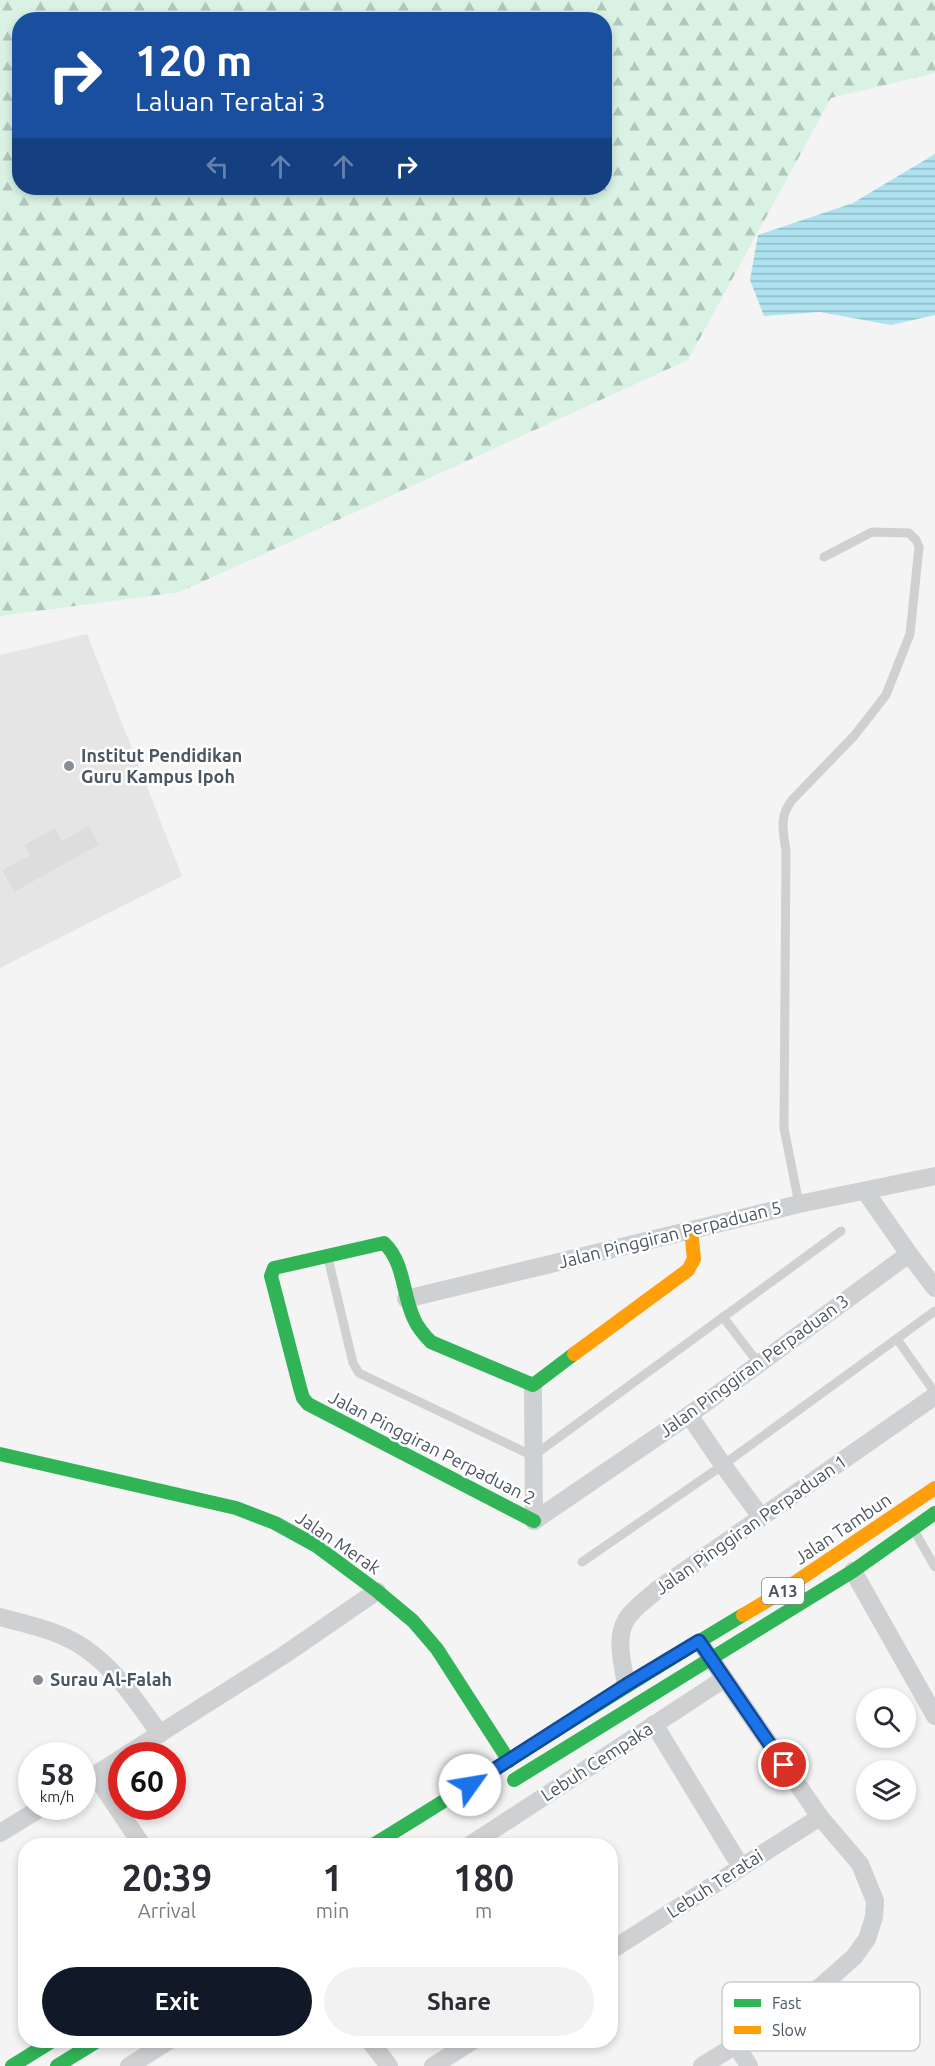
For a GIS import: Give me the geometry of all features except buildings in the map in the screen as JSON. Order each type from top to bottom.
[{"type":"street","name":"Jalan Pinggiran Perpaduan 5","points":[[406,1299],[799,1204],[935,1176]]},
{"type":"street","points":[[865,1191],[935,1288]]},
{"type":"street","points":[[534,1385],[688,1270],[694,1259],[691,1230]]},
{"type":"street","name":"Jalan Pinggiran Perpaduan 2","points":[[406,1299],[396,1254],[384,1243],[274,1268],[271,1272],[300,1388],[308,1404],[534,1521]]},
{"type":"street","name":"Jalan Pinggiran Perpaduan 3","points":[[534,1521],[689,1414],[909,1254]]},
{"type":"street","points":[[406,1299],[417,1328],[432,1342],[534,1385]]},
{"type":"street","points":[[534,1385],[534,1521]]},
{"type":"street","name":"Jalan Pinggiran Perpaduan 1","points":[[626,1685],[621,1638],[625,1621],[632,1612],[657,1590],[935,1394]]},
{"type":"street","points":[[689,1414],[723,1466],[761,1517]]},
{"type":"street","name":"Jalan Merak","points":[[0,1454],[236,1508],[275,1523],[315,1545],[413,1621],[437,1649],[509,1761]]},
{"type":"street","points":[[807,1575],[892,1523],[902,1521],[913,1527],[913,1517],[916,1511],[935,1490]]},
{"type":"street","name":"Jalan Tambun","points":[[384,1838],[626,1685],[807,1575],[935,1490]]},
{"type":"street","name":"A13","points":[[501,1789],[853,1571],[935,1513]]},
{"type":"street","points":[[853,1571],[935,1716]]},
{"type":"street","points":[[146,1742],[284,1655],[377,1591]]},
{"type":"street","points":[[0,1617],[37,1627],[82,1646],[126,1686],[159,1734]]},
{"type":"street","points":[[699,1641],[820,1817],[860,1864],[868,1881],[875,1901],[874,1917],[867,1939],[854,1957],[827,1982]]},
{"type":"street","name":"Lebuh Cempaka","points":[[481,1838],[724,1679]]},
{"type":"street","points":[[654,1724],[741,1867]]},
{"type":"street","points":[[96,1788],[136,1838]]},
{"type":"street","name":"Lebuh Teratai","points":[[618,1946],[820,1817]]},
{"type":"street","points":[[0,1833],[21,1820]]},
{"type":"street","points":[[12,2066],[41,2048]]},
{"type":"street","points":[[57,2066],[86,2048]]},
{"type":"street","points":[[129,2066],[157,2048]]},
{"type":"street","points":[[375,2048],[388,2066]]},
{"type":"street","points":[[433,2066],[461,2048]]},
{"type":"street","points":[[702,2066],[726,2051]]},
{"type":"street","points":[[740,2051],[749,2066]]},
{"type":"lane","points":[[799,1204],[784,1128],[786,851],[784,811],[854,736],[886,695],[910,634],[919,547],[909,533],[873,532],[824,557]]},
{"type":"lane","points":[[327,1256],[353,1363],[359,1373],[533,1456],[841,1231]]},
{"type":"lane","points":[[582,1562],[723,1466],[935,1311]]},
{"type":"lane","points":[[723,1317],[759,1364]]},
{"type":"lane","points":[[897,1339],[935,1394]]},
{"type":"lane","points":[[913,1527],[935,1568]]},
{"type":"shaded area","name":"Institut Pendidikan Guru Kampus Ipoh","points":[[87,634],[182,876],[0,968],[0,655]]},
{"type":"green space","points":[[0,0],[935,0],[935,73],[831,98],[688,360],[180,592],[0,616]]},
{"type":"water","points":[[935,154],[935,315],[891,325],[820,312],[764,316],[750,280],[758,235],[853,203]]},
{"type":"traffic: fast","points":[[534,1521],[308,1404],[300,1388],[271,1276],[274,1268],[384,1243],[400,1269],[414,1319],[431,1342],[533,1385],[574,1354]]},
{"type":"traffic: fast","points":[[0,1454],[236,1508],[275,1523],[315,1545],[413,1621],[437,1649],[509,1761]]},
{"type":"traffic: fast","points":[[514,1780],[853,1571],[935,1513]]},
{"type":"traffic: fast","points":[[384,1838],[743,1615]]},
{"type":"traffic: fast","points":[[12,2066],[41,2048]]},
{"type":"traffic: fast","points":[[57,2066],[86,2048]]},
{"type":"traffic: slow","points":[[574,1354],[688,1270],[694,1259],[691,1230]]},
{"type":"traffic: slow","points":[[743,1615],[772,1598],[935,1488]]},
{"type":"place","name":"Institut Pendidikan Guru Kampus Ipoh","points":[[69,766]]},
{"type":"place","name":"Surau Al-Falah","points":[[38,1680]]},
{"type":"route","points":[[470,1785],[699,1641],[784,1765]]}]
